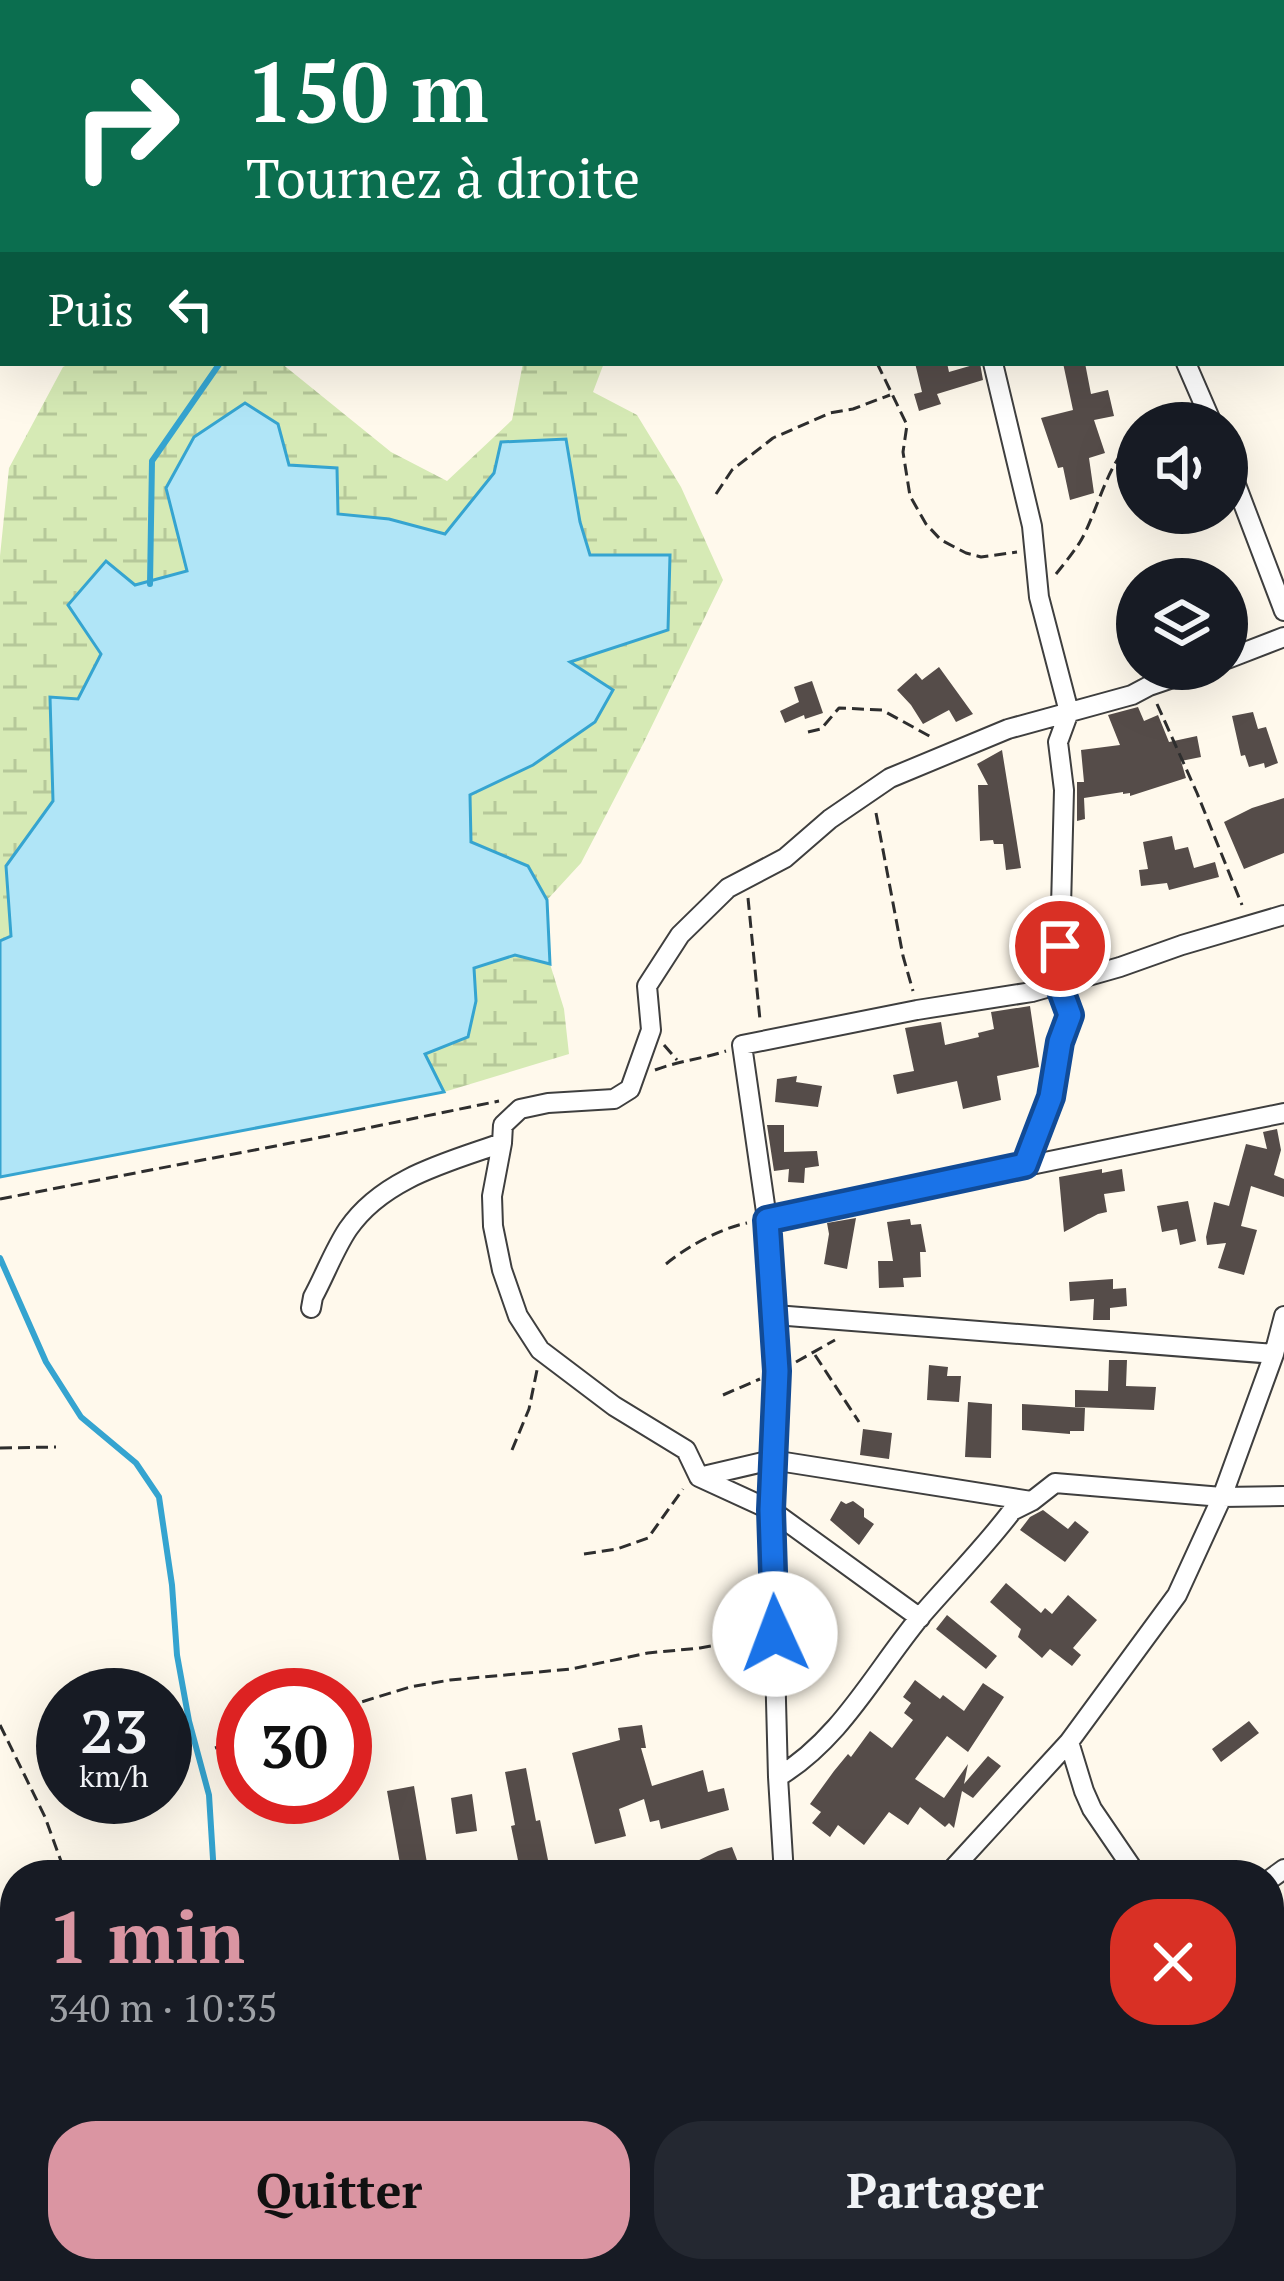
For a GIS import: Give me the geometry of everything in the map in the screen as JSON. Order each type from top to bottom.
[{"type":"street","points":[[994,366],[1032,526],[1039,596],[1069,712],[1058,742],[1064,790],[1059,985],[1070,1015],[1060,1042],[1051,1097],[1025,1165]]},
{"type":"street","points":[[1187,366],[1203,402]]},
{"type":"street","points":[[1248,516],[1284,611]]},
{"type":"street","points":[[1248,651],[1284,638]]},
{"type":"street","points":[[920,1618],[771,1510],[699,1477],[686,1450],[614,1406],[540,1350],[518,1316],[502,1270],[494,1226],[492,1196],[503,1125],[520,1109],[548,1102],[614,1099],[630,1089],[651,1030],[647,986],[680,935],[728,888],[785,858],[830,819],[890,778],[1008,729],[1141,690]]},
{"type":"street","points":[[783,1860],[771,1510],[775,1315],[742,1045],[1031,992],[1284,916]]},
{"type":"street","points":[[767,1220],[1284,1113]]},
{"type":"street","points":[[311,1308],[349,1228],[381,1194],[424,1171],[502,1143]]},
{"type":"street","points":[[775,1315],[1274,1354]]},
{"type":"street","points":[[960,1860],[1070,1742],[1178,1595],[1222,1497],[1284,1316]]},
{"type":"street","points":[[699,1477],[772,1460],[1032,1501]]},
{"type":"street","points":[[778,1777],[826,1741],[920,1618],[1012,1511],[1054,1483],[1222,1497],[1284,1496]]},
{"type":"street","points":[[1070,1742],[1092,1809],[1127,1860]]},
{"type":"path","points":[[879,366],[907,425],[903,452],[910,496],[926,524],[941,540],[981,557],[1034,550]]},
{"type":"path","points":[[716,494],[732,470],[773,438],[830,413],[892,394]]},
{"type":"path","points":[[1039,596],[1080,542],[1116,465]]},
{"type":"path","points":[[1151,690],[1250,927]]},
{"type":"path","points":[[808,732],[821,730],[839,708],[882,710],[955,751]]},
{"type":"path","points":[[871,791],[902,956],[919,1010]]},
{"type":"path","points":[[746,878],[762,1039]]},
{"type":"path","points":[[634,1078],[742,1045]]},
{"type":"path","points":[[0,1198],[501,1100]]},
{"type":"path","points":[[666,1264],[734,1226],[767,1220]]},
{"type":"path","points":[[512,1450],[529,1409],[540,1350]]},
{"type":"path","points":[[814,1353],[859,1422]]},
{"type":"path","points":[[723,1395],[777,1371]]},
{"type":"path","points":[[0,1448],[56,1447]]},
{"type":"path","points":[[584,1554],[648,1538],[679,1492],[699,1477]]},
{"type":"path","points":[[372,1699],[450,1680],[571,1669],[775,1634]]},
{"type":"path","points":[[0,1725],[61,1860]]},
{"type":"green space","points":[[285,366],[391,452],[447,481],[512,420],[522,366],[603,366],[593,392],[637,415],[681,487],[723,580],[581,863],[547,900],[528,866],[471,842],[470,795],[533,765],[569,662],[590,555],[580,522],[494,473],[445,534],[389,519],[337,514],[339,488],[188,571],[135,585],[78,699],[50,697],[53,801],[6,866],[11,936],[0,941],[0,556],[9,468],[63,367]]},
{"type":"green space","points":[[515,955],[550,964],[564,1009],[569,1054],[444,1092],[424,1054],[468,1036],[476,1001],[473,968]]},
{"type":"water","points":[[245,403],[278,424],[289,465],[337,468],[338,514],[389,519],[445,534],[494,473],[501,442],[566,439],[590,555],[670,555],[668,630],[570,662],[613,690],[595,722],[533,765],[470,795],[471,842],[528,866],[547,900],[550,964],[515,955],[474,968],[476,1001],[468,1037],[425,1054],[444,1092],[0,1177],[0,941],[11,936],[6,866],[53,801],[50,697],[78,699],[101,654],[68,605],[106,561],[135,585],[187,571],[166,488],[194,437]]},
{"type":"building","points":[[916,366],[948,366],[949,372],[981,366],[983,380],[937,394],[941,404],[919,411],[914,394],[922,392]]},
{"type":"building","points":[[1064,366],[1086,366],[1091,394],[1108,390],[1114,416],[1094,420],[1105,453],[1089,458],[1094,493],[1070,500],[1063,467],[1058,468],[1041,418],[1073,410]]},
{"type":"building","points":[[939,667],[973,714],[956,722],[949,710],[923,724],[897,690],[916,673],[922,680]]},
{"type":"building","points":[[812,681],[823,713],[785,723],[780,711],[799,702],[794,687]]},
{"type":"building","points":[[1138,707],[1144,721],[1158,715],[1169,742],[1197,736],[1201,757],[1181,761],[1186,778],[1130,796],[1123,792],[1084,798],[1085,819],[1077,821],[1077,782],[1084,782],[1081,750],[1120,745],[1108,715]]},
{"type":"building","points":[[1253,712],[1258,729],[1266,727],[1278,763],[1265,768],[1264,763],[1249,767],[1245,755],[1241,756],[1232,716]]},
{"type":"building","points":[[1002,750],[1021,868],[1006,870],[1003,844],[980,841],[978,785],[988,785],[977,764]]},
{"type":"building","points":[[1284,798],[1284,853],[1244,869],[1224,822]]},
{"type":"building","points":[[1172,836],[1175,850],[1188,847],[1194,868],[1215,862],[1219,877],[1169,890],[1167,883],[1141,886],[1139,870],[1148,869],[1143,842]]},
{"type":"building","points":[[1030,1006],[1039,1067],[997,1076],[1001,1100],[963,1109],[957,1081],[897,1094],[893,1075],[914,1071],[905,1028],[941,1022],[945,1045],[994,1029],[991,1012]]},
{"type":"building","points":[[797,1076],[796,1082],[822,1086],[818,1107],[775,1102],[777,1079]]},
{"type":"building","points":[[767,1125],[784,1125],[784,1152],[817,1151],[819,1166],[805,1168],[804,1183],[788,1182],[789,1169],[774,1171]]},
{"type":"building","points":[[1277,1129],[1281,1150],[1274,1175],[1284,1179],[1284,1197],[1251,1186],[1241,1226],[1257,1230],[1244,1275],[1218,1268],[1226,1243],[1207,1245],[1206,1237],[1214,1202],[1229,1206],[1246,1144],[1267,1149],[1263,1132]]},
{"type":"building","points":[[1102,1169],[1102,1173],[1122,1169],[1125,1191],[1104,1194],[1107,1212],[1064,1232],[1059,1177]]},
{"type":"building","points":[[1188,1201],[1196,1241],[1180,1245],[1177,1229],[1162,1232],[1157,1206]]},
{"type":"building","points":[[856,1218],[847,1269],[824,1264],[827,1223]]},
{"type":"building","points":[[910,1219],[911,1225],[921,1224],[926,1252],[920,1252],[921,1277],[903,1278],[904,1287],[879,1288],[878,1261],[893,1261],[887,1222]]},
{"type":"building","points":[[1113,1279],[1113,1289],[1126,1288],[1127,1306],[1110,1308],[1110,1320],[1093,1320],[1094,1299],[1070,1301],[1069,1282]]},
{"type":"building","points":[[1109,1360],[1127,1360],[1126,1386],[1156,1387],[1154,1410],[1075,1407],[1075,1390],[1108,1391]]},
{"type":"building","points":[[929,1365],[948,1367],[947,1376],[961,1376],[959,1402],[927,1400]]},
{"type":"building","points":[[968,1402],[992,1404],[991,1458],[965,1457]]},
{"type":"building","points":[[1022,1404],[1085,1408],[1084,1431],[1022,1430]]},
{"type":"building","points":[[863,1429],[892,1433],[889,1459],[860,1455]]},
{"type":"building","points":[[841,1501],[853,1501],[874,1524],[859,1545],[830,1520]]},
{"type":"building","points":[[1043,1510],[1068,1529],[1075,1521],[1089,1532],[1065,1562],[1020,1530]]},
{"type":"building","points":[[1006,1583],[1041,1613],[1045,1608],[1052,1614],[1068,1595],[1097,1620],[1073,1648],[1081,1655],[1072,1666],[1050,1649],[1042,1658],[1018,1637],[1021,1629],[990,1602]]},
{"type":"building","points":[[947,1615],[997,1656],[986,1669],[936,1629]]},
{"type":"building","points":[[915,1680],[964,1711],[983,1683],[1004,1697],[968,1752],[947,1736],[915,1779],[944,1798],[968,1764],[964,1784],[988,1756],[1001,1766],[973,1798],[962,1791],[954,1828],[949,1823],[945,1827],[920,1807],[908,1825],[889,1812],[864,1845],[838,1825],[830,1837],[812,1823],[821,1812],[810,1804],[870,1731],[892,1748],[913,1720],[904,1713],[911,1703],[903,1697]]},
{"type":"building","points":[[1249,1721],[1259,1733],[1221,1762],[1212,1749]]},
{"type":"building","points":[[642,1725],[646,1748],[641,1748],[652,1786],[703,1770],[708,1792],[724,1788],[729,1810],[661,1829],[659,1820],[650,1822],[644,1799],[619,1809],[626,1836],[595,1844],[572,1753],[620,1740],[618,1728]]},
{"type":"building","points":[[526,1768],[548,1860],[518,1860],[505,1772]]},
{"type":"building","points":[[414,1786],[426,1860],[399,1860],[387,1791]]},
{"type":"building","points":[[472,1794],[477,1831],[456,1834],[451,1798]]},
{"type":"building","points":[[732,1847],[737,1860],[699,1860]]},
{"type":"waterway","points":[[150,584],[152,461],[218,366]]},
{"type":"waterway","points":[[0,1258],[46,1362],[81,1417],[136,1463],[159,1497],[177,1655],[209,1795],[213,1860]]},
{"type":"route","points":[[775,1634],[771,1510],[777,1371],[767,1220],[1025,1165],[1051,1097],[1060,1042],[1070,1015],[1059,985],[1060,946]]}]
